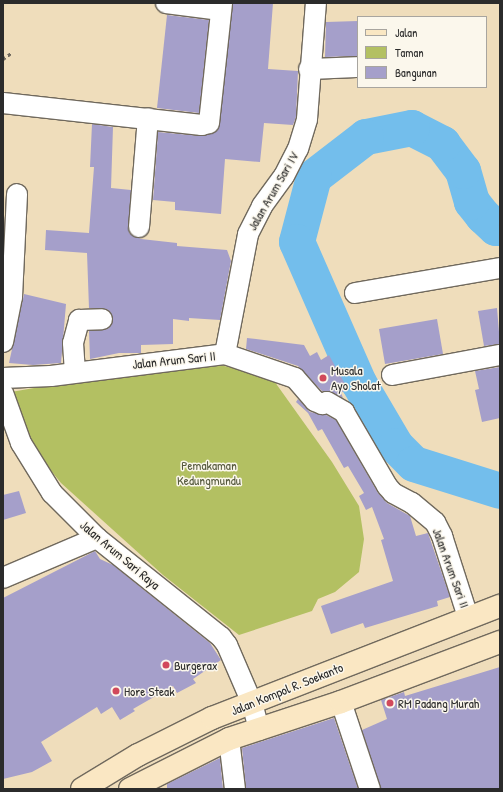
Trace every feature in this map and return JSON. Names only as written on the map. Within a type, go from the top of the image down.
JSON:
[{"type":"main road","name":"Jalan Kompol R. Soekanto","points":[[82,789],[138,755],[212,718],[468,617],[500,606]]},
{"type":"main road","name":"Jalan Kompol R. Soekanto","points":[[130,789],[229,739],[341,702],[500,642]]},
{"type":"street","points":[[3,103],[202,125],[211,121],[222,7],[166,3]]},
{"type":"street","name":"Jalan Arum Sari IV","points":[[225,354],[248,234],[262,206],[284,176],[298,149],[306,119],[309,68],[316,3]]},
{"type":"street","points":[[309,68],[357,67]]},
{"type":"street","points":[[139,227],[148,118]]},
{"type":"street","points":[[3,342],[12,297],[17,194]]},
{"type":"street","points":[[355,293],[500,268]]},
{"type":"street","points":[[75,372],[73,343],[79,320],[102,319]]},
{"type":"street","name":"Jalan Arum Sari II","points":[[3,378],[75,372],[225,354],[295,378],[315,401],[322,404],[328,402],[344,412],[387,486],[393,493],[412,503],[435,522],[442,536],[468,617]]},
{"type":"street","points":[[392,375],[500,355]]},
{"type":"street","name":"Jalan Arum Sari Raya","points":[[5,405],[21,443],[52,493],[97,538],[221,637],[236,659],[252,703],[259,730]]},
{"type":"street","points":[[3,578],[97,538]]},
{"type":"street","points":[[341,702],[370,789]]},
{"type":"street","points":[[229,739],[235,789]]},
{"type":"path","points":[[3,59],[11,53]]},
{"type":"green space","name":"Pemakaman Kedungmundu","points":[[224,366],[272,378],[332,462],[359,506],[364,539],[359,572],[335,592],[318,599],[312,611],[239,635],[163,575],[61,483],[24,437],[11,392],[155,367]]},
{"type":"building","points":[[233,3],[273,3],[268,69],[298,71],[296,117],[293,125],[264,123],[260,162],[225,159],[221,214],[175,210],[175,202],[153,200],[158,132],[201,136],[218,130]]},
{"type":"building","points":[[167,15],[209,20],[199,113],[157,108]]},
{"type":"building","points":[[357,21],[357,56],[325,57],[326,22]]},
{"type":"building","points":[[92,124],[113,127],[111,188],[131,190],[129,233],[141,239],[177,243],[177,246],[227,250],[231,261],[220,320],[189,318],[189,321],[173,319],[173,344],[141,345],[141,353],[119,353],[90,359],[89,331],[108,329],[113,319],[107,309],[89,308],[87,253],[45,250],[46,230],[89,233],[94,167],[90,167]]},
{"type":"building","points":[[24,294],[66,304],[61,363],[33,365],[9,363]]},
{"type":"building","points":[[497,308],[500,344],[484,346],[478,311]]},
{"type":"building","points":[[437,319],[443,354],[385,364],[379,329]]},
{"type":"building","name":"Musala Ayo Sholat","points":[[247,338],[304,345],[310,356],[317,352],[321,360],[329,355],[345,384],[343,386],[345,390],[341,393],[343,398],[328,391],[322,391],[298,366],[246,349]]},
{"type":"building","points":[[500,367],[500,418],[482,422],[475,390],[479,389],[475,371]]},
{"type":"building","points":[[298,399],[310,412],[326,415],[336,420],[378,493],[387,503],[410,516],[416,536],[428,533],[450,597],[437,601],[438,606],[365,628],[363,623],[331,634],[321,606],[393,581],[381,540],[384,539],[372,507],[366,510],[359,496],[364,493],[348,466],[344,468],[322,429],[318,431],[308,413],[296,402]]},
{"type":"building","points":[[19,491],[26,513],[3,520],[3,495]]},
{"type":"building","points":[[95,551],[100,559],[113,565],[210,643],[221,660],[193,679],[196,683],[177,693],[173,686],[133,709],[135,711],[120,720],[112,707],[101,714],[97,707],[41,742],[52,761],[32,772],[3,779],[3,598]]},
{"type":"building","points":[[500,667],[500,789],[381,789],[362,730],[387,719],[381,700],[404,692],[405,696]]},
{"type":"building","points":[[334,718],[358,789],[246,789],[242,748]]},
{"type":"building","points":[[220,758],[223,789],[167,789],[167,784]]},
{"type":"waterway","points":[[500,228],[496,228],[483,216],[472,202],[463,171],[443,144],[412,128],[366,137],[314,177],[297,242],[359,383],[396,446],[414,464],[500,491]]},
{"type":"place","name":"Musala Ayo Sholat","points":[[323,378]]},
{"type":"place","name":"Burgerax","points":[[166,665]]},
{"type":"place","name":"Hore Steak","points":[[116,691]]},
{"type":"place","name":"RM Padang Murah","points":[[390,703]]}]
